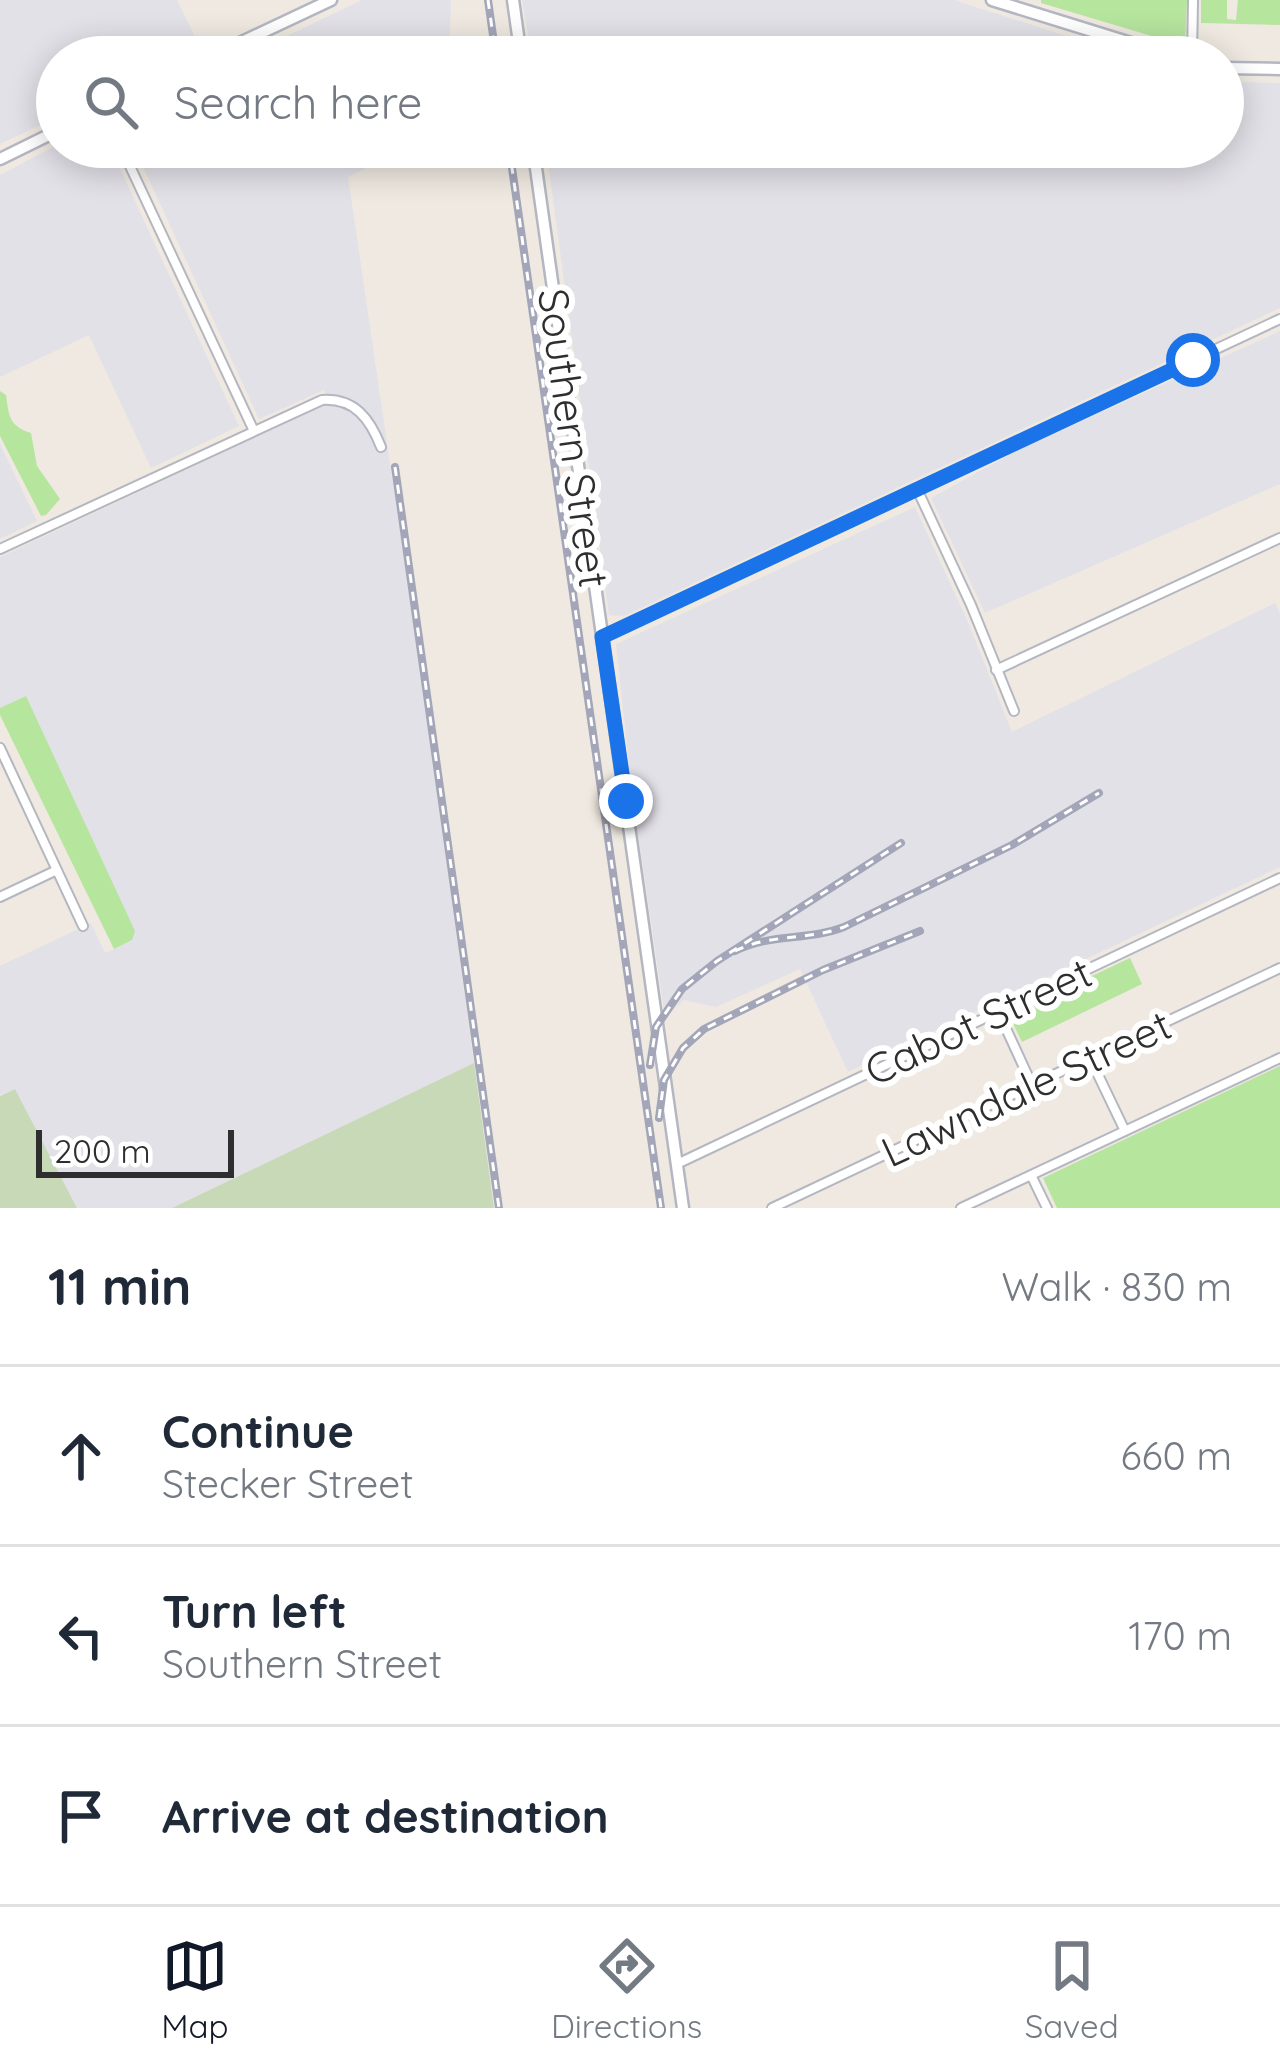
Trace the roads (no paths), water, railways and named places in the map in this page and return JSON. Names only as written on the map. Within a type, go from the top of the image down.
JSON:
[{"type":"street","points":[[255,36],[331,0]]},
{"type":"street","points":[[513,0],[518,36]]},
{"type":"street","points":[[992,0],[1108,36]]},
{"type":"street","points":[[1192,36],[1193,0]]},
{"type":"street","points":[[1244,68],[1280,69]]},
{"type":"street","points":[[0,159],[36,141]]},
{"type":"street","points":[[132,168],[253,429]]},
{"type":"street","name":"Southern Street","points":[[536,168],[683,1208]]},
{"type":"street","points":[[602,637],[1280,319]]},
{"type":"street","points":[[0,549],[314,402],[333,399],[364,415],[381,447]]},
{"type":"street","points":[[917,489],[1014,711]]},
{"type":"street","points":[[996,670],[1280,538]]},
{"type":"street","points":[[0,748],[83,926]]},
{"type":"street","points":[[0,897],[57,870]]},
{"type":"street","name":"Cabot Street","points":[[677,1164],[1280,878]]},
{"type":"street","name":"Lawndale Street","points":[[772,1208],[1280,968]]},
{"type":"street","points":[[998,1011],[1032,1085]]},
{"type":"street","points":[[1090,1058],[1125,1131]]},
{"type":"street","points":[[962,1208],[1280,1058]]},
{"type":"street","points":[[1031,1175],[1047,1208]]},
{"type":"railway","points":[[488,0],[493,36]]},
{"type":"railway","points":[[512,168],[661,1208]]},
{"type":"railway","points":[[395,467],[499,1208]]},
{"type":"railway","points":[[735,951],[844,927],[1012,845],[1099,793]]},
{"type":"railway","points":[[650,1065],[656,1027],[682,989],[717,961],[901,843]]},
{"type":"railway","points":[[659,1118],[664,1080],[683,1048],[704,1029],[823,970],[920,931]]}]
